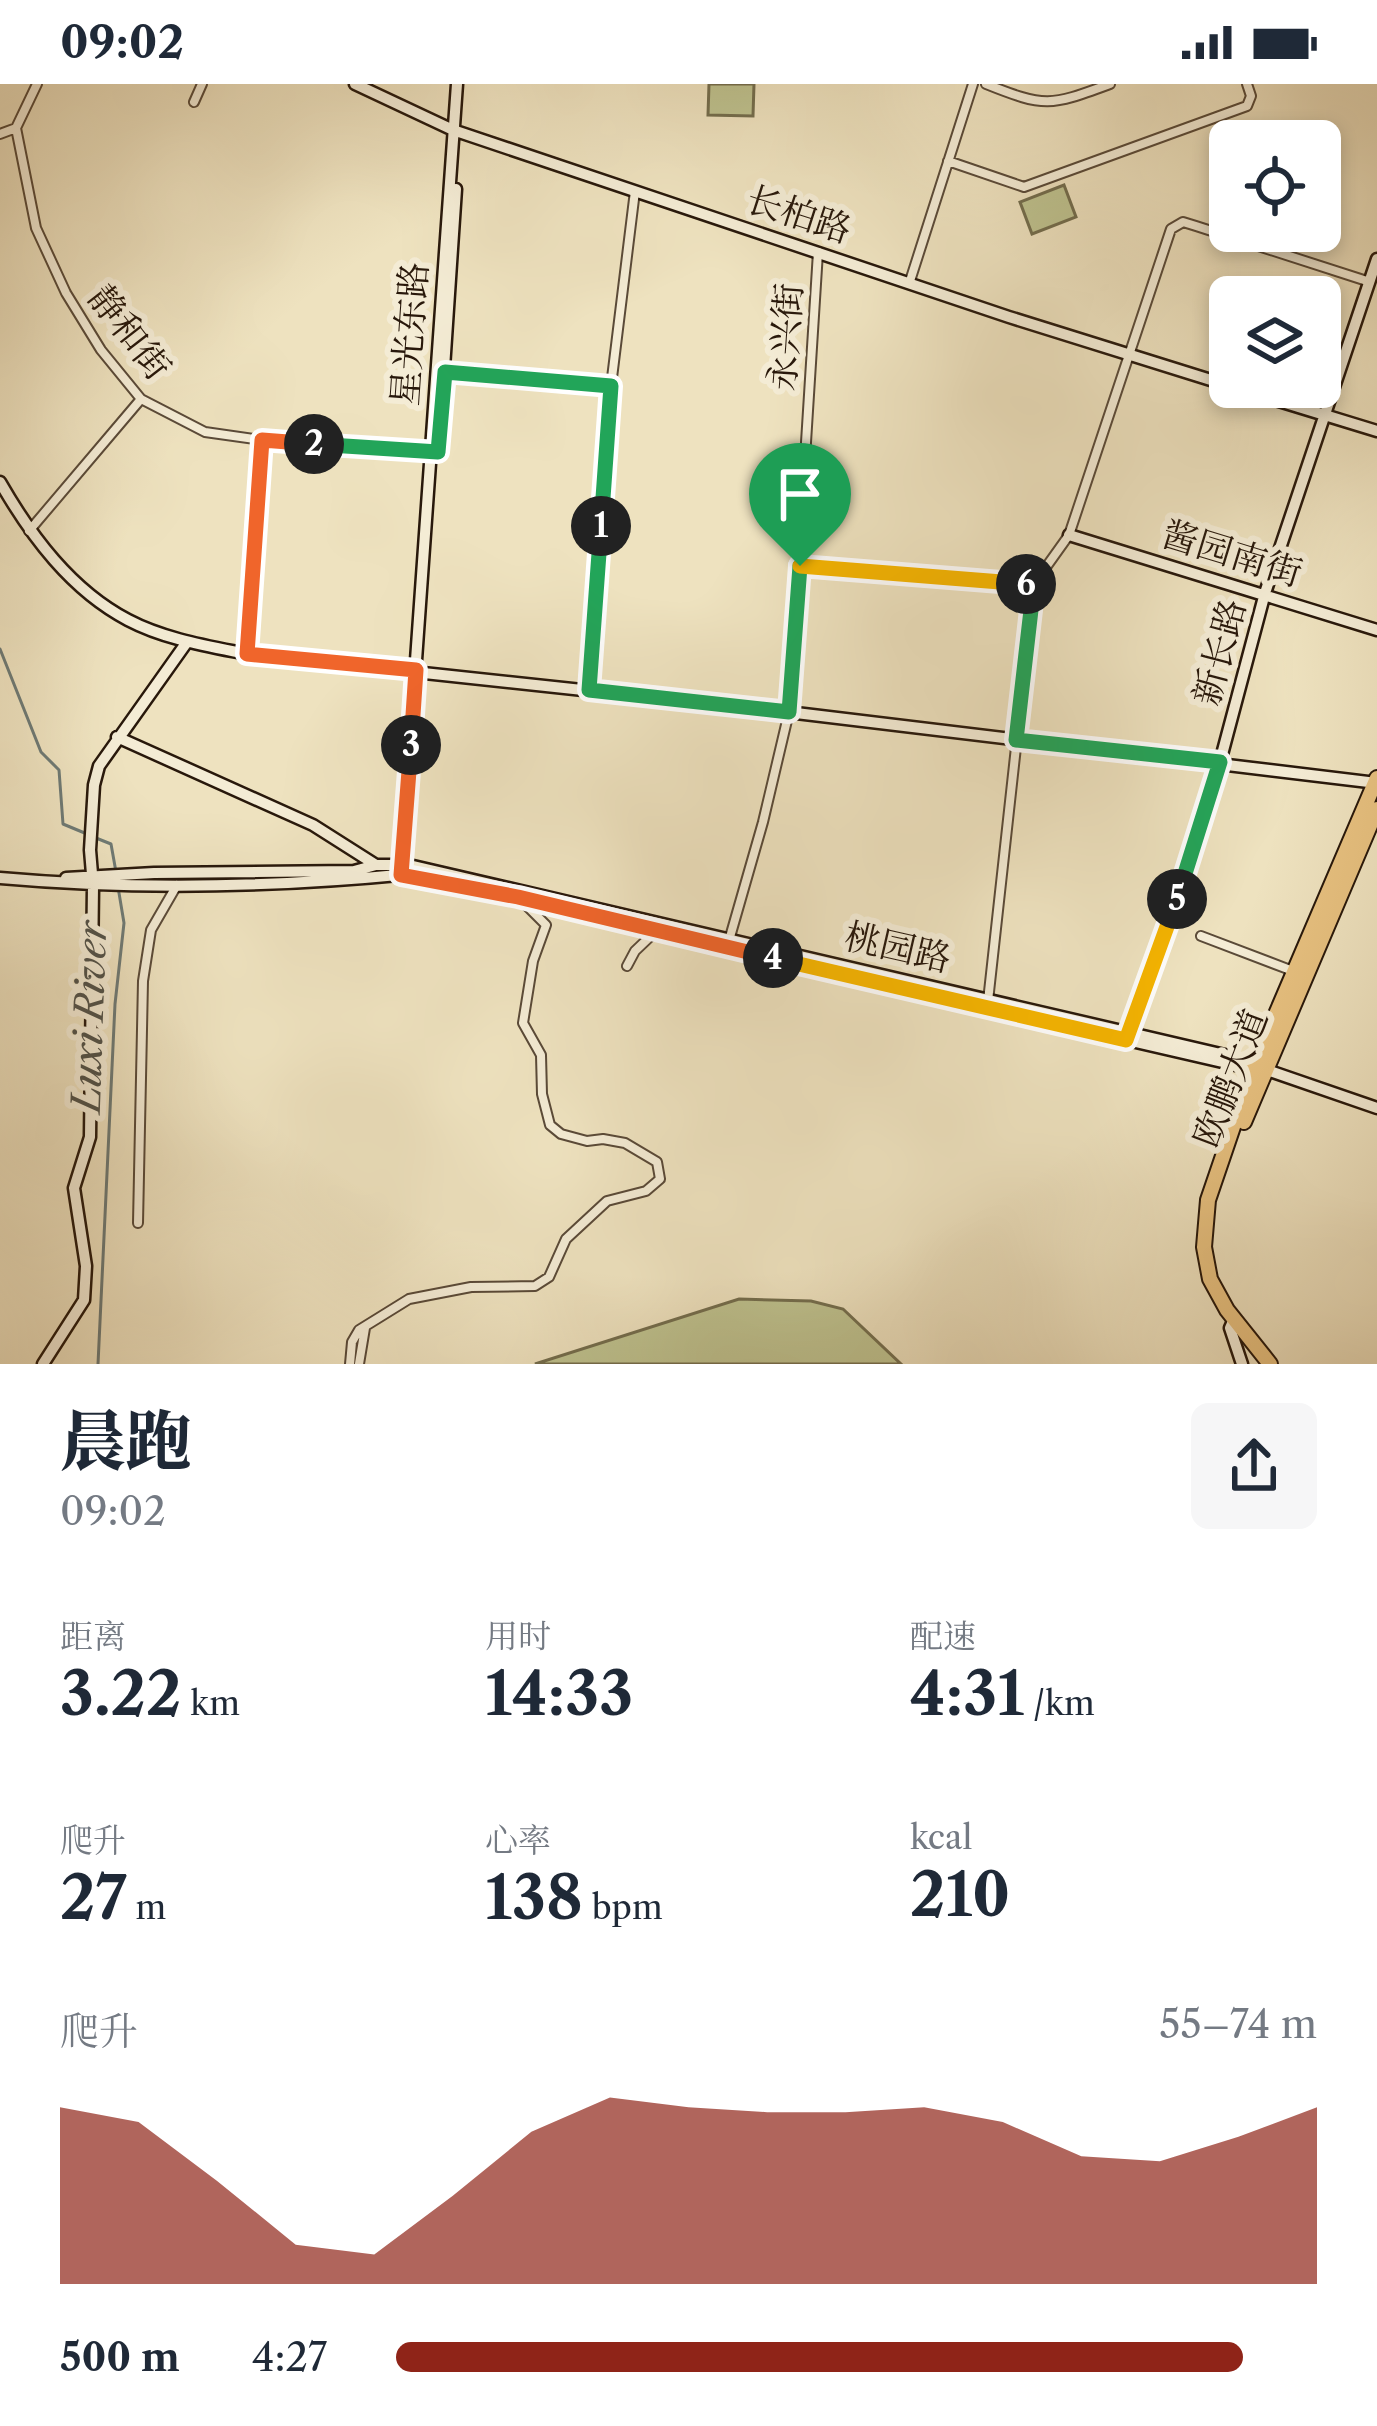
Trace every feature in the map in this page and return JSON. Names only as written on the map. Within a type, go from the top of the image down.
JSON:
[{"type":"highway","name":"欧鹏大道","points":[[1260,1067],[1374,806],[1376,781]]},
{"type":"highway","name":"欧鹏大道","points":[[1282,1364],[1230,1298],[1215,1265],[1213,1209],[1294,971],[1374,806]]},
{"type":"highway","points":[[1260,1067],[1205,1214],[1204,1247],[1210,1280],[1270,1364]]},
{"type":"street","points":[[0,134],[16,128],[37,84]]},
{"type":"street","points":[[194,102],[202,84]]},
{"type":"street","name":"长柏路","points":[[355,84],[456,131],[1209,380]]},
{"type":"street","name":"星光东路","points":[[405,870],[460,84]]},
{"type":"street","points":[[910,281],[973,84]]},
{"type":"street","points":[[986,84],[1034,103],[1058,104],[1110,84]]},
{"type":"street","points":[[948,161],[1024,187],[1246,106],[1251,96],[1247,84]]},
{"type":"street","name":"静和街","points":[[16,128],[37,228],[66,293],[101,350],[141,399],[205,432],[435,452]]},
{"type":"street","name":"星光东路","points":[[435,452],[445,372],[456,131]]},
{"type":"street","points":[[589,690],[611,386],[635,190]]},
{"type":"street","points":[[988,1003],[1034,584],[1069,535],[1171,229],[1177,224],[1196,226],[1370,282]]},
{"type":"street","name":"永兴街","points":[[728,943],[764,822],[789,712],[818,252]]},
{"type":"street","name":"新长路","points":[[1128,1036],[1197,844],[1265,592],[1377,259]]},
{"type":"street","points":[[445,372],[611,386]]},
{"type":"street","points":[[28,532],[141,399]]},
{"type":"street","name":"长柏路","points":[[1302,408],[1377,431]]},
{"type":"street","points":[[247,654],[262,440]]},
{"type":"street","points":[[0,482],[28,532],[69,575],[128,620],[187,642],[247,654],[1376,781]]},
{"type":"street","name":"酱园南街","points":[[1069,535],[1377,630]]},
{"type":"street","points":[[800,566],[1034,584]]},
{"type":"street","points":[[43,1364],[84,1300],[86,1266],[74,1188],[90,1137],[94,785],[99,766],[187,642]]},
{"type":"street","points":[[118,737],[314,824],[376,866]]},
{"type":"street","name":"桃园路","points":[[155,878],[354,871],[376,866],[405,870],[1260,1067],[1377,1108]]},
{"type":"street","points":[[0,878],[320,884],[405,870],[728,943]]},
{"type":"street","points":[[139,1223],[142,981],[151,930],[178,883]]},
{"type":"street","points":[[354,1364],[365,1328],[381,1313],[409,1299],[471,1287],[535,1286],[549,1277],[566,1239],[607,1201],[646,1191],[660,1179],[657,1162],[639,1149],[603,1139],[586,1142],[550,1125],[542,1094],[541,1055],[524,1023],[533,961],[546,926],[518,897]]},
{"type":"street","points":[[627,966],[635,951],[658,930]]},
{"type":"street","points":[[1202,936],[1294,971]]},
{"type":"street","points":[[1234,1319],[1230,1328],[1242,1364]]},
{"type":"green space","points":[[709,84],[754,84],[753,116],[708,115]]},
{"type":"green space","points":[[1064,185],[1076,217],[1032,234],[1020,202]]},
{"type":"green space","points":[[739,1299],[811,1301],[843,1309],[901,1364],[535,1364]]},
{"type":"waterway","name":"Luxi River","points":[[0,649],[41,752],[59,770],[63,824],[87,834]]},
{"type":"waterway","name":"Luxi River","points":[[96,838],[111,844],[116,872]]},
{"type":"waterway","name":"Luxi River","points":[[98,1364],[115,1004],[124,923],[118,887]]},
{"type":"route","points":[[445,372],[611,386],[589,690],[789,712],[800,566],[1034,584],[1016,740],[1220,762],[1197,844],[1126,1040],[518,897],[401,875],[416,670],[247,654],[262,440],[438,452],[445,372]]}]
